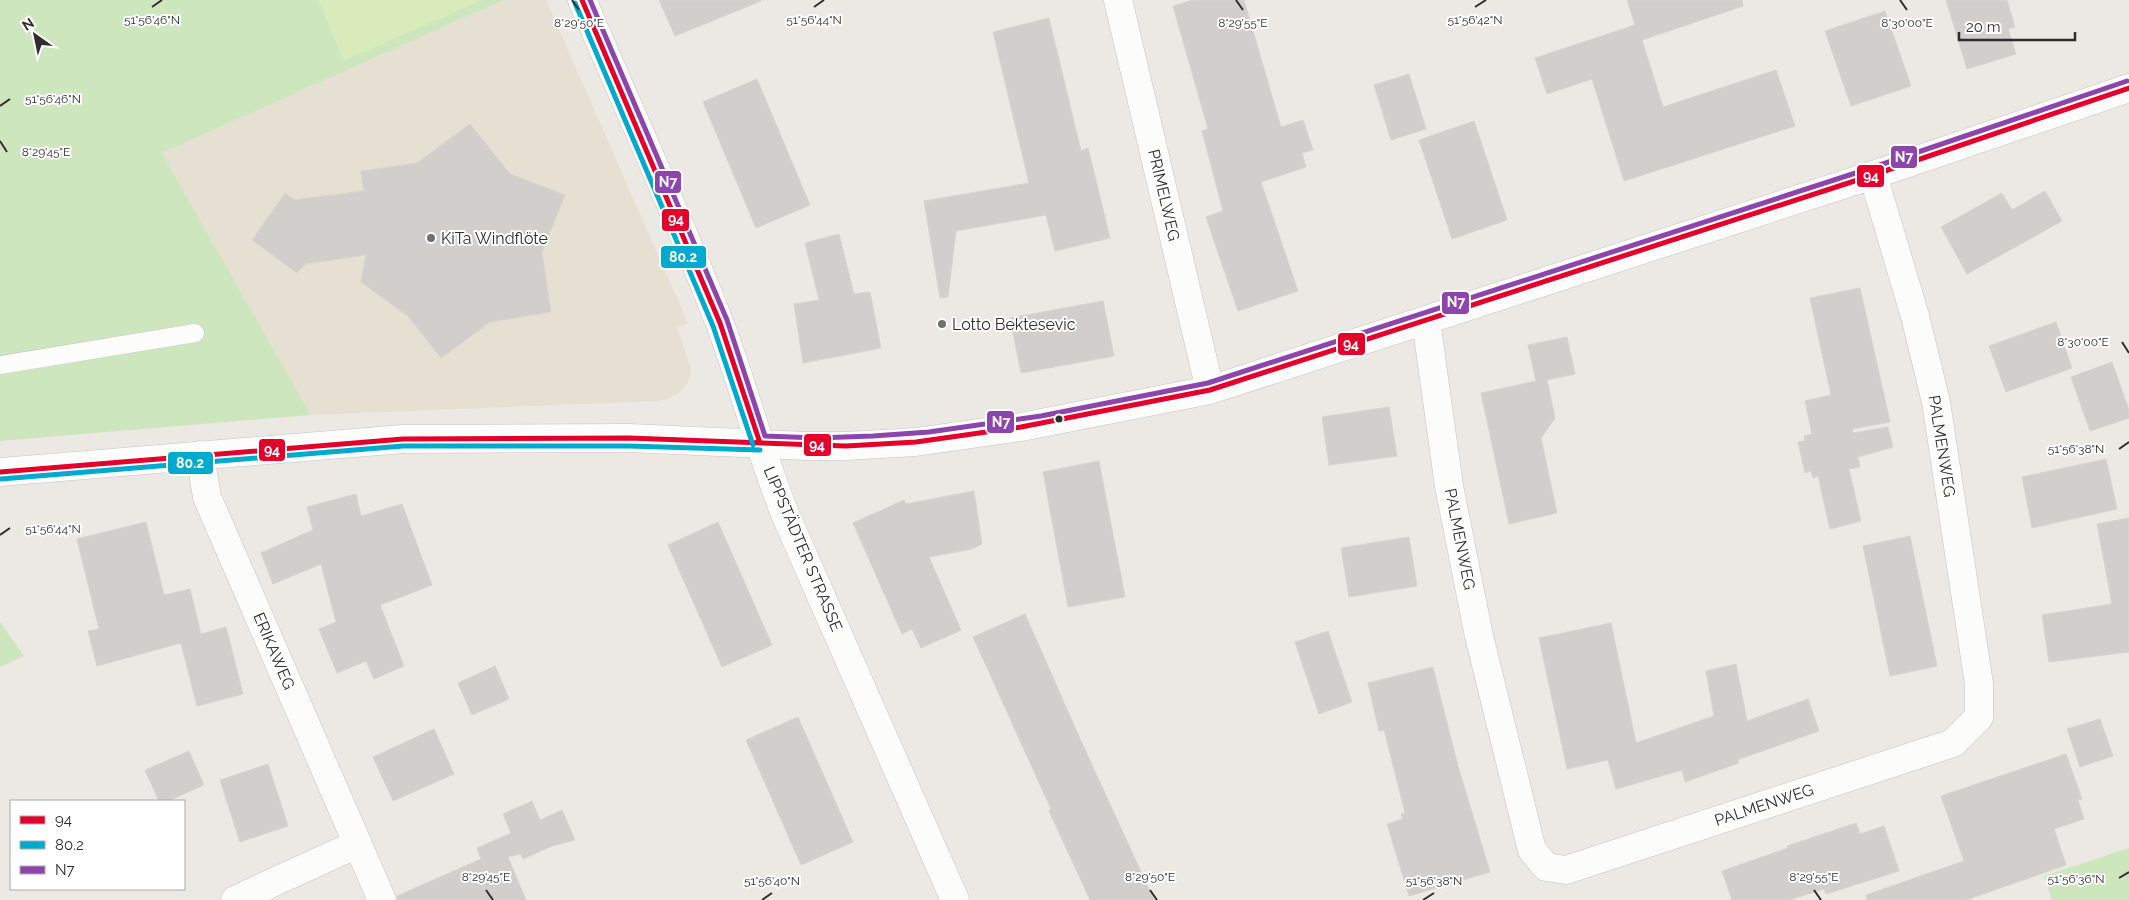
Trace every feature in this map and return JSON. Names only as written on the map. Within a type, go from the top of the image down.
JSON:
[{"type":"street","name":"LIPPSTÄDTER STRASSE","points":[[582,0],[713,307],[735,364],[772,483],[955,900]]},
{"type":"street","name":"PRIMELWEG","points":[[1118,0],[1210,390]]},
{"type":"street","points":[[0,472],[403,438],[629,438],[846,446],[950,438],[1094,414],[1210,390],[1873,175],[2129,88]]},
{"type":"street","name":"PALMENWEG","points":[[1426,321],[1449,486],[1458,533],[1479,636],[1532,850],[1546,867],[1566,870],[1953,743],[1979,717],[1979,684],[1936,402],[1915,316],[1873,175]]},
{"type":"street","name":"ERIKAWEG","points":[[200,455],[207,497],[382,900]]},
{"type":"street","points":[[235,900],[357,844]]},
{"type":"lane","points":[[0,365],[194,333]]},
{"type":"shaded area","name":"KiTa Windflöte","points":[[504,0],[546,0],[688,323],[677,328],[691,372],[688,383],[680,392],[668,399],[658,401],[311,415],[162,153]]},
{"type":"green space","points":[[0,0],[504,0],[162,153],[311,415],[0,441]]},
{"type":"green space","points":[[318,0],[482,0],[344,61]]},
{"type":"green space","points":[[0,622],[24,656],[0,667]]},
{"type":"green space","points":[[2129,848],[2129,900],[2052,900],[2044,876]]},
{"type":"building","points":[[659,0],[761,0],[761,1],[675,36]]},
{"type":"building","points":[[1193,0],[1244,0],[1281,127],[1303,120],[1313,150],[1302,153],[1306,167],[1261,182],[1298,291],[1238,311],[1206,217],[1223,211],[1202,131],[1208,129],[1173,6]]},
{"type":"building","points":[[1627,0],[1742,0],[1743,6],[1642,40],[1663,107],[1776,70],[1795,126],[1624,181],[1592,79],[1547,94],[1535,58],[1635,25]]},
{"type":"building","points":[[1946,0],[2007,0],[2015,27],[2008,29],[2016,54],[1967,69]]},
{"type":"building","points":[[1885,11],[1911,86],[1851,106],[1825,31]]},
{"type":"building","points":[[1049,18],[1081,151],[1088,148],[1110,238],[1055,251],[1046,215],[956,231],[948,297],[940,298],[924,201],[1029,183],[993,32]]},
{"type":"building","points":[[1409,74],[1426,129],[1391,140],[1374,85]]},
{"type":"building","points":[[757,79],[810,205],[756,228],[703,102]]},
{"type":"building","points":[[1474,121],[1507,220],[1452,239],[1419,140]]},
{"type":"building","points":[[470,124],[510,174],[565,195],[542,252],[551,312],[490,322],[441,358],[408,316],[361,282],[366,255],[305,264],[297,273],[252,240],[285,193],[294,200],[364,191],[361,171],[417,163]]},
{"type":"building","points":[[2045,191],[2062,221],[1967,274],[1941,227],[2002,193],[2012,210]]},
{"type":"building","points":[[839,234],[854,294],[870,292],[881,348],[803,363],[794,304],[819,300],[805,243]]},
{"type":"building","points":[[1860,288],[1890,422],[1852,429],[1853,433],[1888,427],[1893,447],[1858,457],[1860,467],[1849,469],[1861,521],[1830,529],[1818,476],[1813,478],[1811,471],[1805,473],[1798,442],[1805,441],[1804,436],[1812,434],[1805,401],[1831,395],[1810,298]]},
{"type":"building","points":[[1103,301],[1114,356],[1021,373],[1010,318]]},
{"type":"building","points":[[2056,322],[2072,368],[2006,392],[1989,346]]},
{"type":"building","points":[[1567,337],[1575,374],[1547,380],[1555,418],[1541,438],[1557,513],[1509,524],[1481,393],[1536,381],[1528,345]]},
{"type":"building","points":[[2112,362],[2129,410],[2129,418],[2090,431],[2071,377]]},
{"type":"building","points":[[1389,407],[1397,456],[1329,465],[1322,417]]},
{"type":"building","points":[[2106,459],[2117,509],[2032,528],[2022,477]]},
{"type":"building","points":[[1099,461],[1125,597],[1068,607],[1043,472]]},
{"type":"building","points":[[974,491],[982,544],[972,549],[929,557],[961,630],[921,648],[912,629],[902,634],[853,523],[904,500],[906,504]]},
{"type":"building","points":[[356,494],[361,516],[402,504],[432,585],[380,605],[404,666],[374,679],[366,661],[337,673],[319,629],[336,622],[321,564],[273,584],[261,553],[313,530],[307,507]]},
{"type":"building","points":[[2129,518],[2129,652],[2049,662],[2042,615],[2112,604],[2097,524]]},
{"type":"building","points":[[146,522],[164,595],[190,589],[201,634],[226,627],[243,694],[197,706],[181,643],[97,666],[88,631],[99,629],[77,539]]},
{"type":"building","points":[[718,522],[772,645],[722,667],[668,545]]},
{"type":"building","points":[[1910,536],[1937,666],[1890,676],[1863,546]]},
{"type":"building","points":[[1409,537],[1417,586],[1349,597],[1341,548]]},
{"type":"building","points":[[1025,614],[1154,900],[1090,900],[1049,811],[1051,809],[973,637]]},
{"type":"building","points":[[1611,623],[1636,743],[1714,716],[1706,671],[1736,664],[1747,721],[1808,699],[1819,731],[1737,760],[1739,763],[1685,782],[1682,770],[1616,789],[1608,760],[1567,769],[1539,638]]},
{"type":"building","points":[[1328,631],[1352,702],[1319,714],[1295,642]]},
{"type":"building","points":[[495,666],[509,699],[472,715],[458,683]]},
{"type":"building","points":[[1433,667],[1458,766],[1490,872],[1409,896],[1387,824],[1403,819],[1401,814],[1405,813],[1384,730],[1379,731],[1368,683]]},
{"type":"building","points":[[798,717],[853,842],[801,865],[746,740]]},
{"type":"building","points":[[2100,719],[2113,756],[2080,767],[2067,729]]},
{"type":"building","points":[[434,729],[454,774],[393,801],[373,757]]},
{"type":"building","points":[[189,751],[204,785],[170,800],[159,800],[145,770]]},
{"type":"building","points":[[2066,754],[2082,799],[2078,800],[2084,819],[2054,829],[2066,865],[1966,900],[1867,900],[1866,895],[1964,861],[1941,796]]},
{"type":"building","points":[[268,764],[288,826],[240,842],[220,780]]},
{"type":"building","points":[[532,801],[540,820],[562,810],[575,840],[552,846],[523,859],[521,854],[508,857],[526,900],[397,900],[397,896],[481,859],[477,848],[511,833],[503,814]]},
{"type":"building","points":[[1856,823],[1860,834],[1884,826],[1899,871],[1826,894],[1824,889],[1789,900],[1732,900],[1722,871],[1788,848],[1787,846]]},
{"type":"transit line","name":"94","points":[[582,0],[720,323],[760,443]]},
{"type":"transit line","name":"N7","points":[[590,0],[727,320],[765,436],[817,438],[929,432],[1041,416],[1208,383],[1871,168],[2127,81]]},
{"type":"transit line","name":"80.2","points":[[575,3],[713,326],[753,445]]},
{"type":"transit line","name":"94","points":[[0,472],[403,439],[629,438],[846,446],[916,442],[1021,427],[1210,390],[1873,175],[2129,88]]},
{"type":"transit line","name":"80.2","points":[[1,479],[403,446],[629,446],[760,450]]},
{"type":"place","name":"KiTa Windflöte","points":[[431,238]]},
{"type":"place","name":"Lotto Bektesevic","points":[[942,324]]}]
